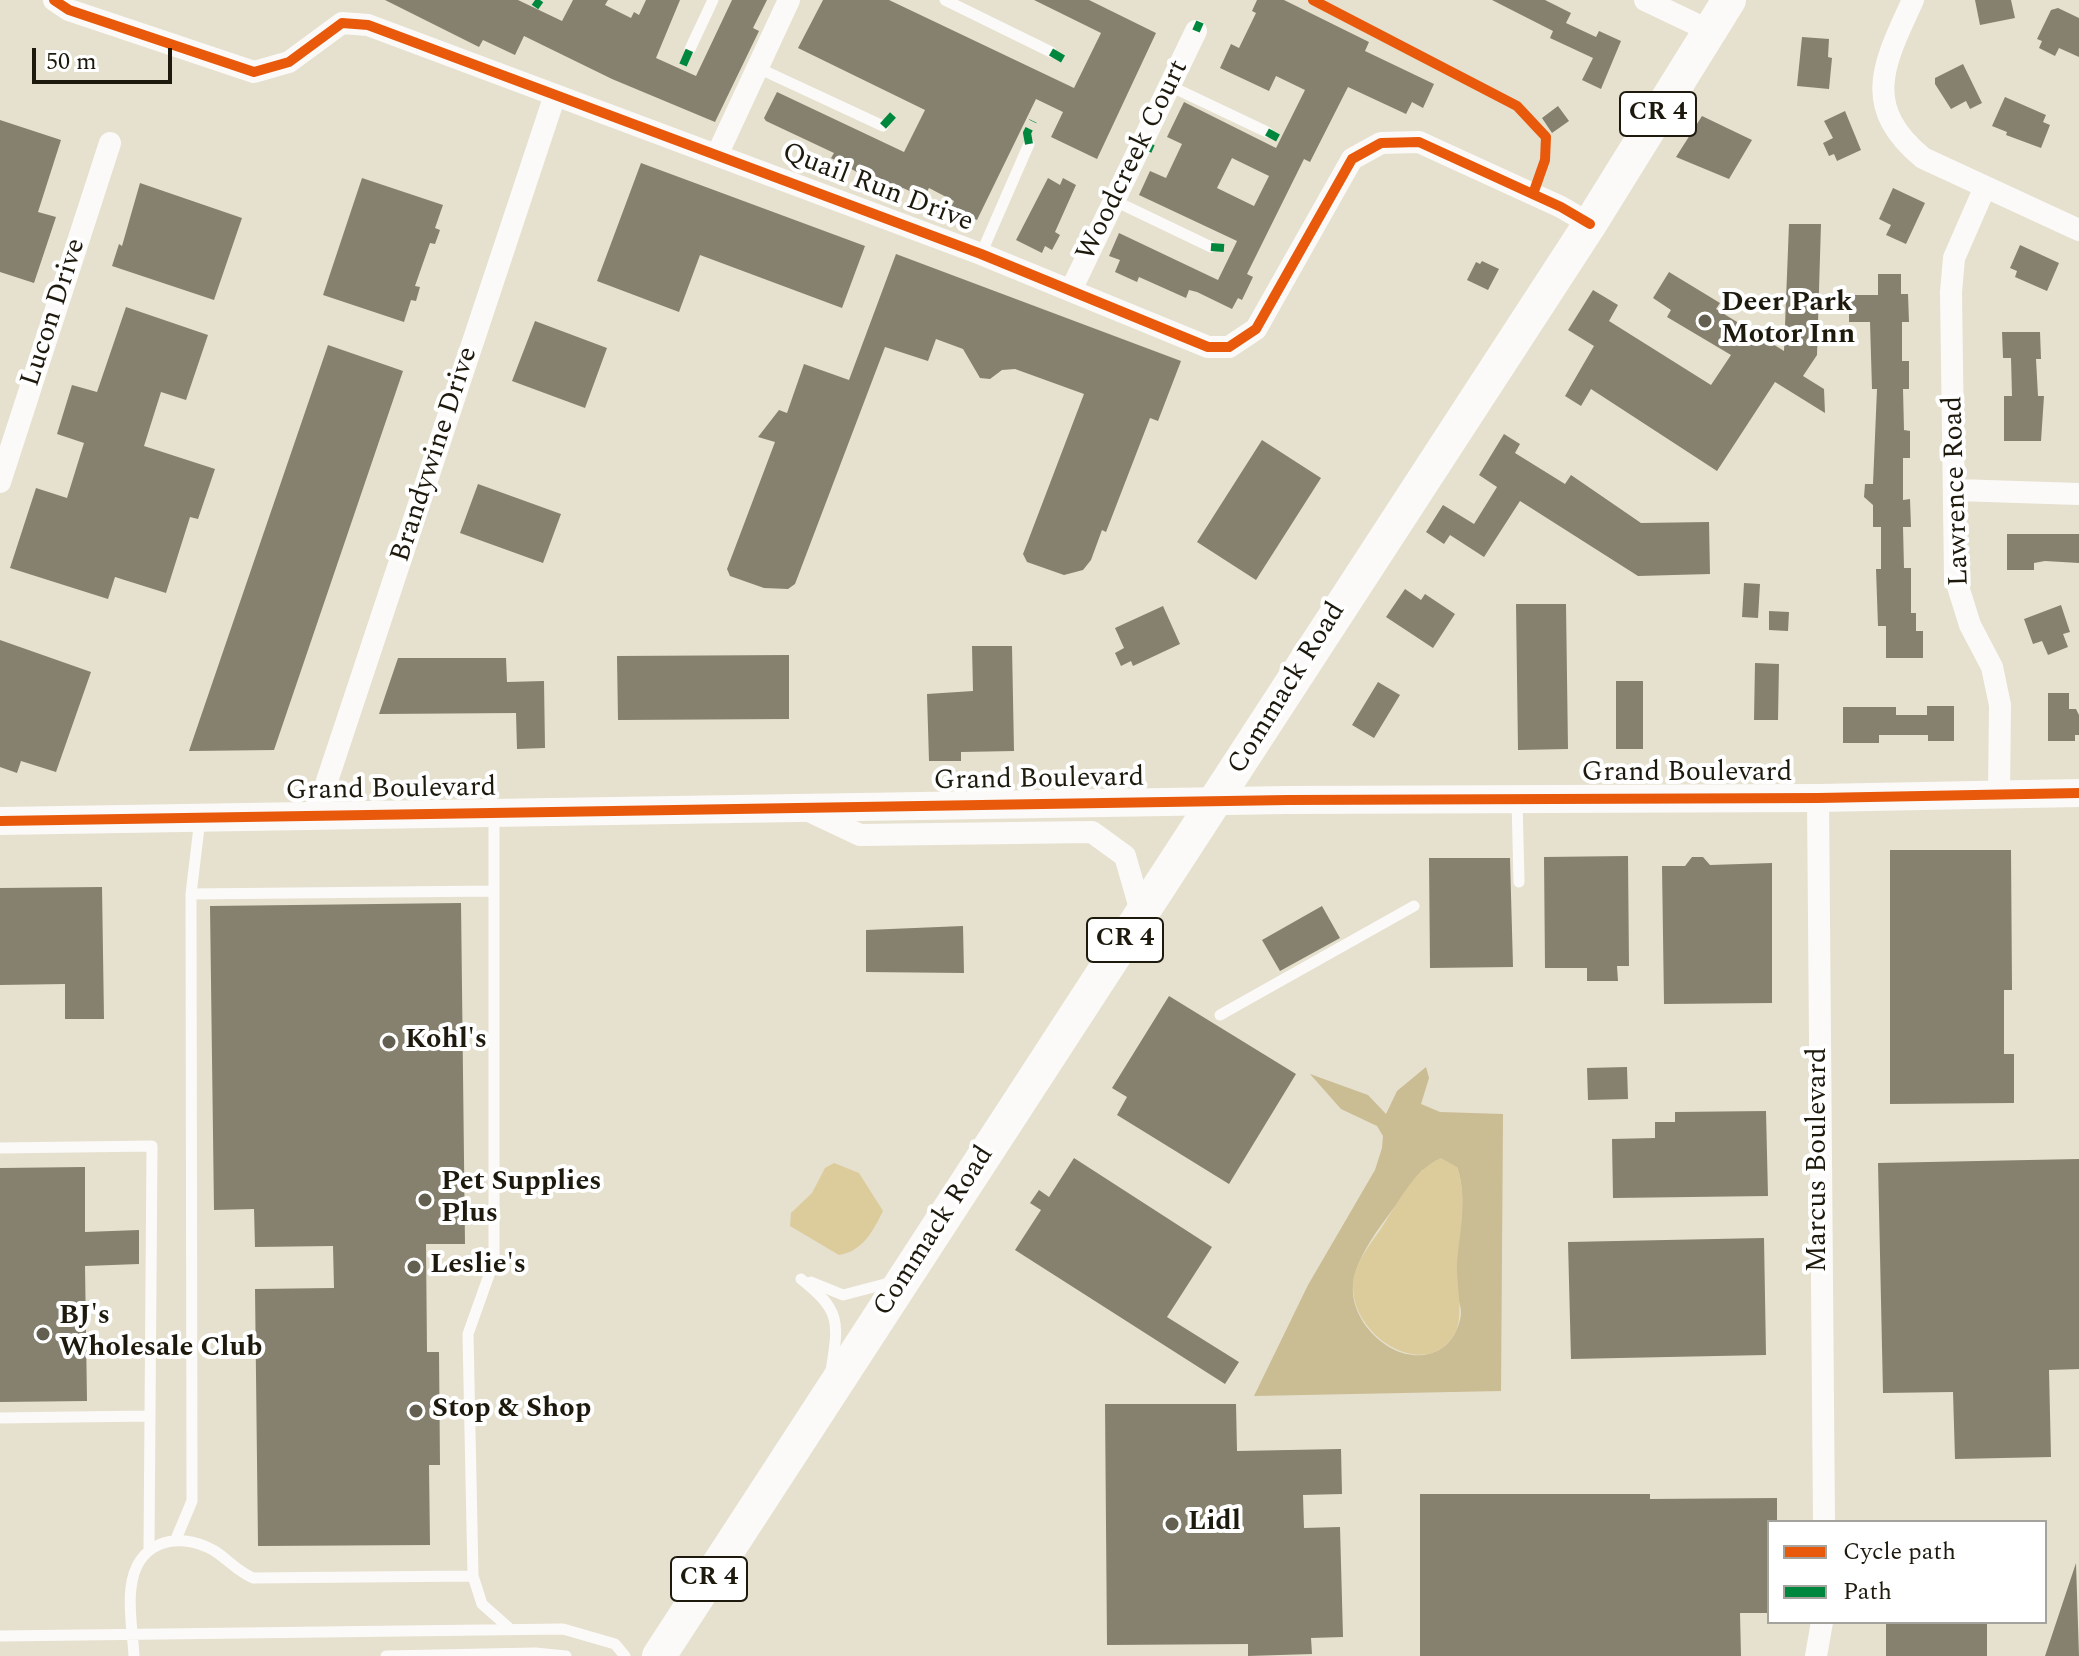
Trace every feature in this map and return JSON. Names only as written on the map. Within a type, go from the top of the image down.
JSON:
[{"type":"main road","name":"Commack Road","points":[[659,1656],[1216,801],[1429,466],[1590,224],[1729,0]]},
{"type":"street","name":"Quail Run Drive","points":[[54,0],[69,10],[254,72],[289,62],[324,33],[342,23],[356,22],[981,254],[1208,347],[1229,347],[1256,329],[1352,159],[1381,143],[1419,142],[1590,224]]},
{"type":"street","points":[[717,155],[789,0]]},
{"type":"street","points":[[1645,0],[1710,31]]},
{"type":"street","points":[[1913,0],[1887,58],[1882,85],[1887,115],[1901,140],[1923,158],[2079,230]]},
{"type":"street","name":"Woodcreek Court","points":[[1071,290],[1196,31]]},
{"type":"street","name":"Brandywine Drive","points":[[316,814],[555,95]]},
{"type":"street","name":"Lucon Drive","points":[[0,482],[110,143]]},
{"type":"street","name":"Lawrence Road","points":[[1985,187],[1954,258],[1951,292],[1955,577],[1970,625],[1992,667],[2000,705],[1999,794]]},
{"type":"street","points":[[1956,490],[2079,494]]},
{"type":"street","name":"Grand Boulevard","points":[[0,821],[1216,801],[1818,798],[2079,793]]},
{"type":"street","name":"Marcus Boulevard","points":[[1818,798],[1824,1520]]},
{"type":"street","points":[[807,810],[860,835],[1092,832],[1125,856],[1142,915]]},
{"type":"street","points":[[1816,1656],[1822,1624]]},
{"type":"lane","points":[[690,49],[713,0]]},
{"type":"lane","points":[[945,0],[1051,52]]},
{"type":"lane","points":[[756,67],[883,126]]},
{"type":"lane","points":[[1170,86],[1267,132]]},
{"type":"lane","points":[[981,254],[1029,144]]},
{"type":"lane","points":[[1115,201],[1211,247]]},
{"type":"lane","points":[[1517,799],[1519,882]]},
{"type":"lane","points":[[494,813],[494,1261],[468,1334],[473,1576],[482,1604],[509,1628]]},
{"type":"lane","points":[[176,1539],[192,1501],[191,894],[200,818]]},
{"type":"lane","points":[[191,894],[494,891]]},
{"type":"lane","points":[[1220,1015],[1414,906]]},
{"type":"lane","points":[[0,1148],[152,1146],[149,1548]]},
{"type":"lane","points":[[827,1396],[838,1321],[828,1301],[801,1279],[843,1295],[859,1294],[905,1277]]},
{"type":"lane","points":[[0,1418],[148,1416]]},
{"type":"lane","points":[[134,1656],[131,1587],[140,1560],[149,1548],[176,1539],[215,1551],[233,1569],[253,1578],[473,1576]]},
{"type":"lane","points":[[0,1636],[563,1629],[615,1644],[625,1656]]},
{"type":"lane","points":[[386,1656],[566,1656]]},
{"type":"shaded area","points":[[1426,1067],[1429,1078],[1421,1104],[1440,1112],[1503,1114],[1501,1391],[1254,1396],[1308,1285],[1375,1170],[1382,1148],[1383,1136],[1377,1126],[1341,1109],[1310,1074],[1368,1095],[1386,1114],[1397,1091]],"holes":[[[1457,1167],[1462,1212],[1455,1272],[1461,1312],[1458,1325],[1446,1345],[1431,1353],[1414,1355],[1398,1351],[1383,1343],[1360,1317],[1354,1301],[1356,1271],[1381,1225],[1422,1170]]]},
{"type":"shaded area","points":[[1441,1158],[1457,1167],[1462,1191],[1457,1263],[1459,1319],[1454,1335],[1441,1348],[1426,1354],[1409,1354],[1392,1347],[1364,1322],[1356,1305],[1354,1278],[1363,1255],[1407,1188],[1423,1170]]},
{"type":"shaded area","points":[[834,1163],[859,1173],[883,1211],[861,1245],[839,1255],[790,1226],[791,1213],[812,1193],[825,1168]]},
{"type":"building","points":[[385,0],[518,0],[562,21],[573,0],[608,0],[605,5],[631,18],[634,12],[639,15],[646,0],[680,0],[656,58],[696,76],[732,0],[767,0],[753,28],[759,31],[715,122],[612,79],[524,36],[515,55],[483,40],[479,47]]},
{"type":"building","points":[[823,0],[889,0],[1074,88],[1101,33],[1034,0],[1089,0],[1156,33],[1097,159],[1051,137],[1063,112],[1036,99],[977,220],[951,207],[954,201],[929,188],[925,195],[913,189],[912,192],[903,188],[901,192],[831,158],[834,153],[766,121],[764,118],[777,92],[904,152],[925,110],[798,48]]},
{"type":"building","points":[[1257,0],[1284,0],[1369,42],[1365,51],[1434,84],[1423,108],[1412,102],[1406,114],[1348,87],[1310,162],[1304,159],[1247,274],[1253,277],[1242,300],[1238,298],[1232,309],[1197,292],[1189,290],[1186,298],[1139,277],[1137,282],[1115,272],[1120,260],[1109,256],[1119,233],[1218,280],[1237,241],[1139,195],[1150,171],[1166,178],[1182,144],[1167,137],[1184,102],[1276,148],[1305,90],[1276,76],[1269,91],[1220,68],[1231,44],[1239,48],[1256,13],[1252,11]],"holes":[[[1232,158],[1269,176],[1254,206],[1217,188]]]},
{"type":"building","points":[[1492,0],[1545,0],[1571,13],[1566,23],[1596,37],[1599,31],[1621,41],[1601,89],[1582,80],[1593,58],[1550,38],[1553,31]]},
{"type":"building","points":[[1975,0],[2011,0],[2015,18],[1980,25]]},
{"type":"building","points":[[2058,8],[2079,18],[2079,57],[2059,48],[2055,56],[2039,48],[2042,41],[2037,39],[2051,10]]},
{"type":"building","points":[[1802,37],[1829,39],[1828,57],[1832,58],[1829,89],[1797,86]]},
{"type":"building","points":[[1963,64],[1982,103],[1970,109],[1966,101],[1951,109],[1935,84],[1935,78]]},
{"type":"building","points":[[2005,97],[2046,115],[2043,122],[2050,125],[2041,148],[2006,135],[2007,132],[1992,126]]},
{"type":"building","points":[[1558,106],[1569,121],[1552,133],[1542,118]]},
{"type":"building","points":[[1845,111],[1861,150],[1837,161],[1834,154],[1829,156],[1823,143],[1833,138],[1824,121]]},
{"type":"building","points":[[1702,116],[1752,140],[1729,179],[1676,157]]},
{"type":"building","points":[[0,120],[61,140],[38,212],[56,217],[34,283],[0,272]]},
{"type":"building","points":[[641,163],[865,246],[842,308],[700,255],[679,312],[597,281]]},
{"type":"building","points":[[362,178],[443,205],[435,228],[440,230],[435,244],[430,243],[415,286],[420,287],[416,301],[411,300],[404,322],[323,295]]},
{"type":"building","points":[[1048,178],[1060,185],[1063,178],[1076,185],[1055,232],[1060,235],[1052,250],[1045,246],[1042,253],[1016,240]]},
{"type":"building","points":[[140,183],[242,218],[214,300],[112,266],[119,244],[122,246]]},
{"type":"building","points":[[1893,188],[1925,203],[1906,244],[1886,235],[1891,225],[1879,219]]},
{"type":"building","points":[[1789,224],[1821,224],[1817,355],[1803,376],[1824,389],[1825,413],[1775,382],[1717,471],[1591,389],[1581,406],[1565,396],[1594,346],[1568,330],[1593,290],[1618,305],[1609,321],[1711,385],[1731,355],[1667,317],[1671,310],[1653,298],[1669,272],[1720,303],[1716,309],[1784,351]]},
{"type":"building","points":[[2020,245],[2059,263],[2047,291],[2015,277],[2017,271],[2010,268]]},
{"type":"building","points":[[896,254],[1181,361],[1158,421],[1150,418],[1106,532],[1102,530],[1091,560],[1083,570],[1064,575],[1027,562],[1023,554],[1084,394],[1015,369],[1002,370],[990,379],[980,378],[963,349],[936,339],[928,361],[885,347],[795,584],[788,589],[764,588],[730,576],[727,569],[775,442],[758,437],[779,410],[787,413],[804,364],[849,380]]},
{"type":"building","points":[[1482,261],[1499,269],[1488,290],[1467,280],[1476,262],[1480,264]]},
{"type":"building","points":[[1878,274],[1901,274],[1901,294],[1908,294],[1909,322],[1902,322],[1902,361],[1909,361],[1909,389],[1903,389],[1904,430],[1910,431],[1910,458],[1903,458],[1903,500],[1910,499],[1911,527],[1903,527],[1904,568],[1911,568],[1911,613],[1916,613],[1916,631],[1923,631],[1923,658],[1886,658],[1886,626],[1878,626],[1876,569],[1881,569],[1881,527],[1873,527],[1873,505],[1864,497],[1865,484],[1873,484],[1877,389],[1872,389],[1870,322],[1849,322],[1849,295],[1878,295]]},
{"type":"building","points":[[126,307],[208,335],[186,400],[161,392],[144,446],[215,469],[198,519],[190,517],[166,593],[115,577],[108,599],[10,568],[36,488],[67,498],[84,443],[57,434],[72,385],[97,392]]},
{"type":"building","points":[[535,321],[607,348],[585,408],[512,381]]},
{"type":"building","points":[[2002,332],[2040,332],[2041,359],[2036,359],[2038,396],[2044,396],[2041,441],[2004,441],[2004,396],[2012,396],[2011,358],[2003,358]]},
{"type":"building","points":[[328,345],[403,371],[274,750],[189,751]]},
{"type":"building","points":[[1504,434],[1520,444],[1515,453],[1565,484],[1571,475],[1641,523],[1709,522],[1710,574],[1638,576],[1520,501],[1484,557],[1450,535],[1444,544],[1426,532],[1443,505],[1474,524],[1497,487],[1479,475]]},
{"type":"building","points":[[1262,440],[1321,478],[1256,580],[1197,542]]},
{"type":"building","points":[[478,484],[561,514],[543,563],[460,533]]},
{"type":"building","points":[[2007,534],[2079,534],[2079,563],[2045,561],[2034,563],[2034,570],[2007,570]]},
{"type":"building","points":[[1744,583],[1760,584],[1758,618],[1742,617]]},
{"type":"building","points":[[1405,589],[1421,600],[1425,594],[1455,614],[1433,648],[1386,617]]},
{"type":"building","points":[[1516,604],[1566,604],[1568,749],[1518,750]]},
{"type":"building","points":[[2061,605],[2070,632],[2063,634],[2068,647],[2048,655],[2042,641],[2033,644],[2024,619]]},
{"type":"building","points":[[1163,606],[1180,644],[1133,666],[1131,661],[1121,666],[1115,653],[1124,648],[1115,628]]},
{"type":"building","points":[[1769,611],[1789,612],[1788,631],[1769,630]]},
{"type":"building","points":[[0,640],[91,672],[56,772],[21,761],[17,773],[0,767]]},
{"type":"building","points":[[972,646],[1012,646],[1014,751],[961,752],[961,761],[929,761],[927,694],[973,691]]},
{"type":"building","points":[[789,655],[789,719],[618,720],[617,656]]},
{"type":"building","points":[[398,658],[506,658],[507,682],[544,681],[545,748],[517,749],[516,713],[379,714]]},
{"type":"building","points":[[1755,663],[1779,664],[1778,720],[1754,720]]},
{"type":"building","points":[[1616,681],[1643,681],[1643,749],[1616,749]]},
{"type":"building","points":[[1378,682],[1400,695],[1374,738],[1352,725]]},
{"type":"building","points":[[2048,693],[2069,693],[2069,709],[2076,709],[2079,715],[2079,735],[2075,735],[2075,741],[2048,741]]},
{"type":"building","points":[[1927,706],[1954,706],[1954,741],[1928,741],[1928,735],[1879,735],[1879,743],[1843,743],[1843,707],[1896,707],[1896,715],[1927,715]]},
{"type":"building","points":[[1890,850],[2011,850],[2012,990],[2004,990],[2004,1054],[2014,1054],[2014,1103],[1890,1104]]},
{"type":"building","points":[[1628,856],[1629,966],[1617,966],[1618,981],[1587,981],[1587,968],[1545,968],[1544,857]]},
{"type":"building","points":[[1692,857],[1703,857],[1710,865],[1772,863],[1772,1003],[1664,1004],[1662,866],[1685,866]]},
{"type":"building","points":[[1429,858],[1510,858],[1513,967],[1430,968]]},
{"type":"building","points":[[102,887],[104,1019],[65,1019],[65,984],[0,985],[0,888]]},
{"type":"building","points":[[461,903],[465,1244],[426,1244],[427,1352],[439,1352],[440,1465],[429,1465],[430,1545],[258,1546],[255,1289],[334,1288],[333,1246],[255,1247],[254,1209],[214,1210],[210,906]]},
{"type":"building","points":[[1322,906],[1340,938],[1280,971],[1262,940]]},
{"type":"building","points":[[963,926],[964,973],[866,972],[866,930]]},
{"type":"building","points":[[1169,996],[1296,1074],[1229,1184],[1117,1115],[1127,1097],[1112,1088]]},
{"type":"building","points":[[1627,1067],[1628,1099],[1588,1100],[1587,1068]]},
{"type":"building","points":[[1766,1111],[1768,1196],[1613,1198],[1612,1139],[1655,1138],[1655,1122],[1675,1122],[1675,1112]]},
{"type":"building","points":[[1074,1158],[1212,1247],[1167,1317],[1239,1362],[1225,1384],[1015,1250],[1041,1210],[1030,1203],[1039,1190],[1049,1197]]},
{"type":"building","points":[[2079,1159],[2079,1369],[2049,1370],[2051,1457],[1955,1459],[1953,1392],[1883,1393],[1878,1163]]},
{"type":"building","name":"BJ's Wholesale Club","points":[[85,1167],[85,1232],[139,1230],[139,1264],[85,1266],[87,1401],[0,1402],[0,1168]]},
{"type":"building","points":[[1764,1238],[1766,1355],[1571,1359],[1568,1242]]},
{"type":"building","name":"Lidl","points":[[1105,1404],[1236,1404],[1237,1451],[1341,1449],[1342,1494],[1303,1495],[1304,1528],[1340,1527],[1343,1637],[1311,1638],[1312,1654],[1248,1656],[1248,1644],[1107,1645]]},
{"type":"building","points":[[1420,1494],[1650,1494],[1650,1499],[1777,1498],[1777,1520],[1767,1520],[1767,1613],[1740,1613],[1741,1656],[1420,1656]]},
{"type":"building","points":[[2076,1563],[2079,1656],[2045,1656]]},
{"type":"building","points":[[1886,1624],[1987,1624],[1987,1656],[1886,1656]]},
{"type":"marked path","points":[[535,7],[540,0]]},
{"type":"marked path","points":[[1196,31],[1200,22]]},
{"type":"marked path","points":[[683,65],[690,49]]},
{"type":"marked path","points":[[1051,52],[1063,59]]},
{"type":"marked path","points":[[883,126],[893,115]]},
{"type":"marked path","points":[[1029,144],[1027,133],[1033,121]]},
{"type":"marked path","points":[[1267,132],[1278,138]]},
{"type":"marked path","points":[[1142,144],[1153,149]]},
{"type":"marked path","points":[[1211,247],[1224,248]]},
{"type":"cycle path","points":[[54,0],[69,10],[254,72],[289,62],[342,23],[368,25],[981,254],[1208,347],[1229,347],[1256,329],[1352,159],[1381,143],[1419,142],[1561,207],[1590,224]]},
{"type":"cycle path","points":[[1313,0],[1517,106],[1546,137],[1545,160],[1533,194]]},
{"type":"cycle path","points":[[0,821],[1288,800],[1818,798],[2079,793]]},
{"type":"place","name":"Deer Park Motor Inn","points":[[1705,321]]},
{"type":"place","name":"Kohl's","points":[[389,1042]]},
{"type":"place","name":"Pet Supplies Plus","points":[[425,1200]]},
{"type":"place","name":"Leslie's","points":[[414,1267]]},
{"type":"place","name":"BJ's Wholesale Club","points":[[43,1334]]},
{"type":"place","name":"Stop & Shop","points":[[416,1411]]},
{"type":"place","name":"Lidl","points":[[1172,1524]]}]
